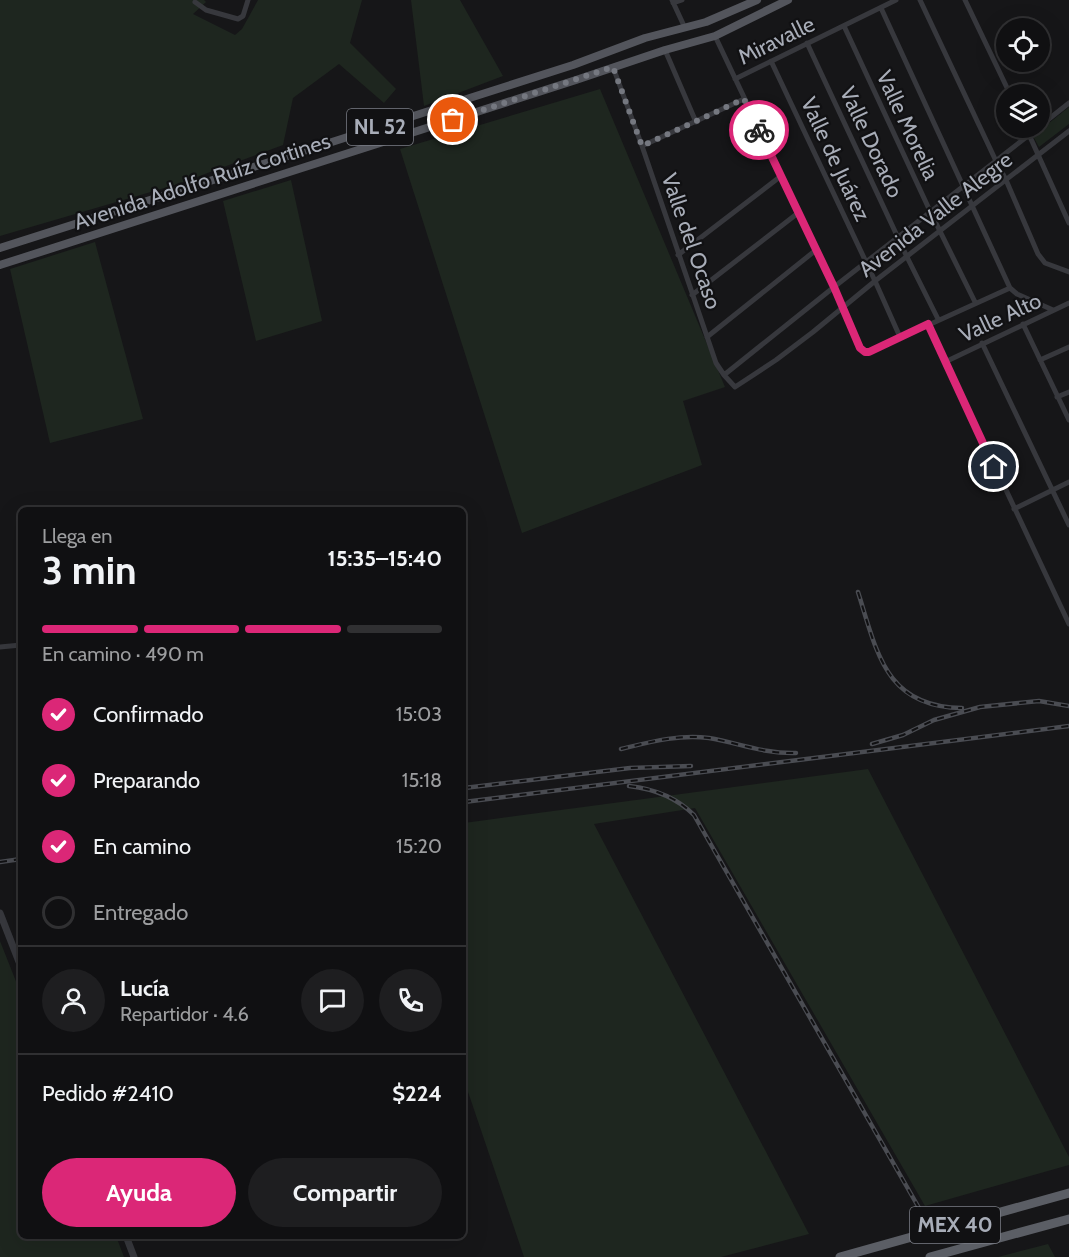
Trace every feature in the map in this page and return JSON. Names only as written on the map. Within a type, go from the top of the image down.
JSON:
[{"type":"highway","name":"MEX 40","points":[[840,1257],[1069,1193]]},
{"type":"highway","name":"MEX 40","points":[[930,1257],[1069,1219]]},
{"type":"main road","name":"Avenida Adolfo Ruíz Cortines","points":[[0,248],[573,65],[645,38],[706,22],[757,0]]},
{"type":"main road","name":"Avenida Adolfo Ruíz Cortines","points":[[0,265],[665,50],[715,36],[788,0]]},
{"type":"street","points":[[195,2],[206,10],[237,19],[243,16],[248,0]]},
{"type":"street","points":[[682,0],[673,2],[685,28]]},
{"type":"street","name":"Miravalle","points":[[735,79],[896,0]]},
{"type":"street","points":[[920,0],[1042,260],[1069,272]]},
{"type":"street","points":[[965,0],[1005,84]]},
{"type":"street","points":[[881,8],[1010,288],[1017,294],[1053,310]]},
{"type":"street","name":"Valle Morelia","points":[[844,26],[975,303]]},
{"type":"street","points":[[715,36],[834,287],[860,348],[869,352],[1010,288]]},
{"type":"street","name":"Valle Dorado","points":[[807,43],[938,319]]},
{"type":"street","points":[[665,50],[696,122]]},
{"type":"street","name":"Valle de Juárez","points":[[771,61],[876,281],[900,337]]},
{"type":"street","name":"Valle del Ocaso","points":[[613,67],[716,363],[735,387]]},
{"type":"street","points":[[642,146],[744,99]]},
{"type":"street","name":"Avenida Valle Alegre","points":[[1050,118],[1069,103]]},
{"type":"street","name":"Avenida Valle Alegre","points":[[735,387],[776,360],[1069,131]]},
{"type":"street","name":"Avenida Valle Alegre","points":[[724,375],[1025,138]]},
{"type":"street","points":[[1030,138],[1069,223]]},
{"type":"street","points":[[678,255],[781,176]]},
{"type":"street","points":[[692,296],[798,213]]},
{"type":"street","points":[[707,338],[816,250]]},
{"type":"street","name":"Valle Alto","points":[[945,362],[1069,303]]},
{"type":"street","points":[[928,324],[1069,624]]},
{"type":"street","points":[[1023,324],[1069,420]]},
{"type":"street","points":[[982,343],[1069,525]]},
{"type":"street","points":[[1040,360],[1069,347]]},
{"type":"street","points":[[1057,397],[1069,392]]},
{"type":"street","points":[[1014,509],[1069,482]]},
{"type":"street","points":[[0,647],[18,645]]},
{"type":"street","points":[[0,913],[18,959]]},
{"type":"street","points":[[127,1239],[134,1257]]},
{"type":"shaded area","points":[[0,0],[204,0],[206,2],[193,14],[235,35],[242,29],[258,0],[362,0],[350,43],[396,89],[384,103],[339,64],[293,98],[283,145],[178,184],[0,236]]},
{"type":"shaded area","points":[[411,0],[460,0],[503,76],[424,106]]},
{"type":"shaded area","points":[[600,89],[725,387],[683,401],[702,465],[522,533],[400,149]]},
{"type":"shaded area","points":[[1069,107],[1069,124],[1039,147],[1034,138],[1050,138],[1050,122]]},
{"type":"shaded area","points":[[291,180],[322,321],[256,341],[223,201]]},
{"type":"shaded area","points":[[95,242],[143,419],[50,443],[10,269]]},
{"type":"shaded area","points":[[868,769],[1069,1157],[1069,1165],[925,1206],[695,808],[594,824],[809,1234],[721,1257],[524,1257],[466,1086],[466,823]]},
{"type":"shaded area","points":[[0,941],[18,986],[18,1239],[117,1239],[124,1257],[0,1257]]},
{"type":"shaded area","points":[[1048,1244],[1055,1257],[998,1257]]},
{"type":"railway","points":[[858,592],[879,655],[888,672],[900,687],[916,698],[936,705],[962,708]]},
{"type":"railway","points":[[872,744],[903,735],[934,720],[980,707],[1039,701],[1069,706]]},
{"type":"railway","points":[[466,802],[1069,726]]},
{"type":"railway","points":[[621,749],[665,739],[698,737],[773,752],[796,753]]},
{"type":"railway","points":[[466,788],[630,768],[691,766]]},
{"type":"railway","points":[[629,786],[648,789],[664,795],[680,803],[694,815],[919,1208]]},
{"type":"railway","points":[[0,862],[18,859]]},
{"type":"way so far","points":[[453,120],[613,67],[642,146],[744,99],[759,130]]},
{"type":"route","points":[[759,130],[834,287],[860,348],[869,352],[928,324],[994,467]]}]
